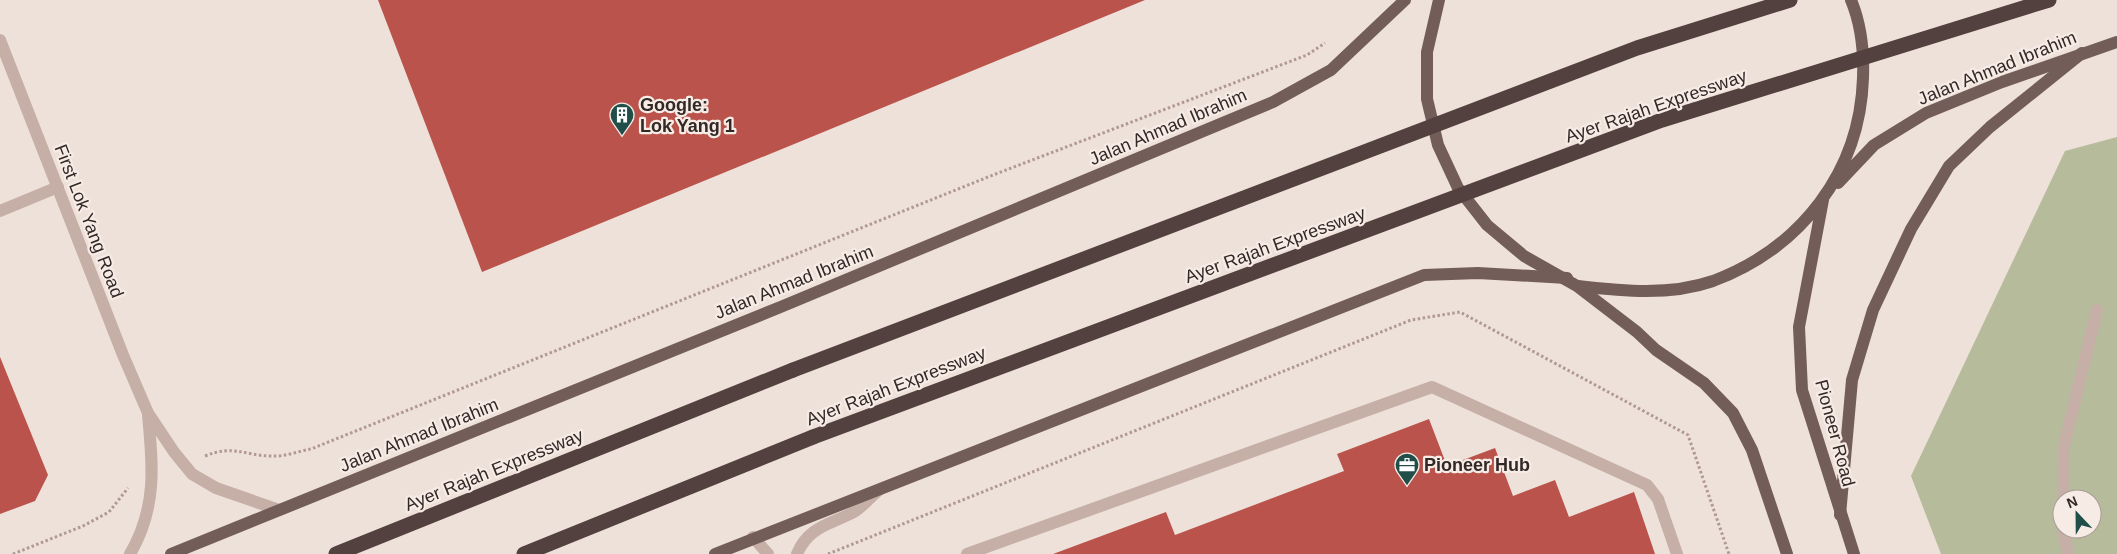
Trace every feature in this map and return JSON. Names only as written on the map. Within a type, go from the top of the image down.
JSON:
[{"type":"highway","name":"Ayer Rajah Expressway","points":[[336,554],[793,370],[1637,48],[1790,0]]},
{"type":"highway","name":"Ayer Rajah Expressway","points":[[524,554],[813,437],[1662,120],[2049,0]]},
{"type":"main road","name":"Jalan Ahmad Ibrahim","points":[[171,554],[783,306],[1273,102],[1331,70],[1405,0]]},
{"type":"main road","points":[[1439,0],[1427,52],[1427,99],[1438,145],[1458,188],[1487,225],[1524,256],[1572,282],[1637,332],[1656,350],[1704,383],[1733,413],[1752,450],[1787,554]]},
{"type":"main road","points":[[715,554],[1424,276],[1478,274],[1572,282],[1614,290],[1663,291],[1712,281],[1756,261],[1796,231],[1825,197],[1850,151],[1862,105],[1864,58],[1856,11],[1851,0]]},
{"type":"main road","name":"Jalan Ahmad Ibrahim","points":[[1825,197],[1874,145],[1926,113],[2082,53],[2117,42]]},
{"type":"main road","points":[[1840,515],[1852,380],[1873,310],[1911,230],[1949,166],[1990,127],[2082,53]]},
{"type":"main road","name":"Pioneer Road","points":[[1825,197],[1799,327],[1802,390],[1840,515],[1854,554]]},
{"type":"street","name":"First Lok Yang Road","points":[[0,40],[123,355],[148,413],[192,474],[216,488],[279,510]]},
{"type":"street","points":[[0,210],[58,187]]},
{"type":"street","points":[[2063,489],[2064,446],[2097,310]]},
{"type":"street","points":[[967,554],[1432,387],[1647,485],[1658,499],[1677,554]]},
{"type":"street","name":"First Lok Yang Road","points":[[130,554],[145,521],[152,497],[148,413]]},
{"type":"street","points":[[797,554],[806,537],[821,526],[854,512],[882,487]]},
{"type":"street","points":[[753,538],[768,554]]},
{"type":"street","points":[[2065,539],[2068,554]]},
{"type":"path","points":[[184,465],[217,451],[239,450],[272,456],[311,449],[993,175],[1307,55],[1330,40]]},
{"type":"path","points":[[13,554],[83,526],[109,512],[130,486],[152,477]]},
{"type":"green space","points":[[2117,137],[2117,554],[1941,554],[1911,476],[2065,151]]},
{"type":"building","name":"Google: Lok Yang 1","points":[[378,0],[1145,0],[482,272]]},
{"type":"building","points":[[0,357],[48,475],[35,501],[0,514]]},
{"type":"building","name":"Pioneer Hub","points":[[1429,419],[1447,466],[1495,448],[1513,496],[1555,480],[1569,517],[1634,492],[1655,554],[1053,554],[1166,512],[1175,535],[1344,471],[1337,454]]},
{"type":"place","name":"Google: Lok Yang 1","points":[[622,136]]},
{"type":"place","name":"Pioneer Hub","points":[[1407,486]]}]
